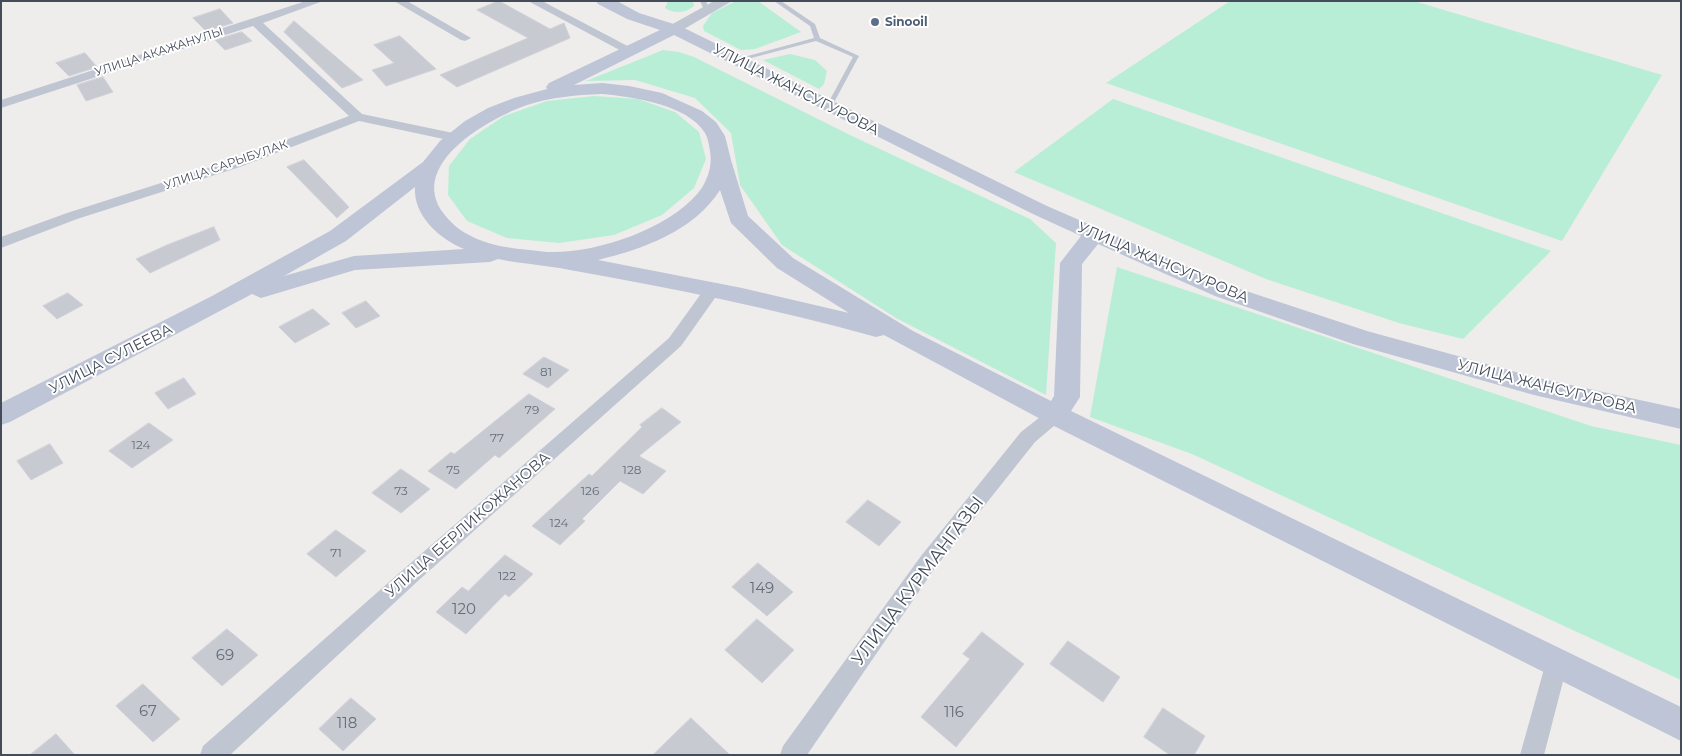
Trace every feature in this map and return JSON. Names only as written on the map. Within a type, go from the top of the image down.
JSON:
[{"type":"main road","name":"УЛИЦА ЖАНСУГУРОВА","points":[[604,1],[633,16],[674,29],[829,107],[1094,235],[1224,291],[1361,338],[1534,386],[1681,419]]},
{"type":"main road","name":"УЛИЦА ЖАНСУГУРОВА","points":[[638,1],[653,9],[674,29]]},
{"type":"main road","points":[[220,302],[338,236],[430,166],[453,137],[489,114],[532,98],[674,29]]},
{"type":"main road","points":[[532,98],[578,90],[623,90],[663,98],[696,113],[716,135],[738,218],[785,263],[905,337],[1055,415],[1681,725]]},
{"type":"main road","points":[[549,259],[601,253],[650,238],[688,215],[713,189],[722,162]]},
{"type":"main road","points":[[430,166],[424,193],[434,219],[460,240],[500,254]]},
{"type":"main road","points":[[1055,415],[1067,397],[1071,263],[1094,235]]},
{"type":"main road","points":[[220,302],[354,263],[500,254],[549,259],[714,288],[800,307],[905,337]]},
{"type":"main road","name":"УЛИЦА СУЛЕЕВА","points":[[1,415],[220,302]]},
{"type":"street","name":"УЛИЦА АКАЖАНУЛЫ","points":[[1,104],[318,1]]},
{"type":"street","points":[[399,1],[465,38]]},
{"type":"street","points":[[533,1],[631,51]]},
{"type":"street","points":[[674,29],[705,6],[725,1]]},
{"type":"street","points":[[254,21],[358,117],[453,137]]},
{"type":"street","name":"УЛИЦА САРЫБУЛАК","points":[[1,244],[72,216],[235,164],[358,117]]},
{"type":"street","name":"УЛИЦА БЕРЛИКОЖАНОВА","points":[[212,755],[419,567],[675,342],[714,288]]},
{"type":"street","name":"УЛИЦА КУРМАНГАЗЫ","points":[[792,755],[928,562],[1028,437],[1055,415]]},
{"type":"street","points":[[1532,755],[1557,662]]},
{"type":"lane","points":[[777,1],[813,25],[817,38]]},
{"type":"lane","points":[[736,60],[817,38],[856,56],[829,107]]},
{"type":"green space","points":[[668,1],[693,1],[694,6],[684,11],[676,12],[665,8]]},
{"type":"green space","points":[[736,1],[758,1],[801,32],[755,49],[741,50],[704,31],[703,26],[712,13]]},
{"type":"green space","points":[[1230,1],[1414,1],[1662,75],[1562,241],[1106,83]]},
{"type":"green space","points":[[663,50],[679,52],[694,57],[852,136],[1030,219],[1056,243],[1046,395],[896,318],[782,245],[740,185],[731,133],[695,98],[635,80],[586,81]]},
{"type":"green space","points":[[790,54],[815,60],[827,71],[824,84],[819,89],[763,60]]},
{"type":"green space","points":[[594,96],[638,99],[675,112],[699,132],[706,159],[694,188],[662,215],[614,235],[559,243],[507,238],[467,221],[448,195],[449,166],[470,139],[504,116],[547,101]]},
{"type":"green space","points":[[1113,99],[1551,251],[1463,339],[1399,323],[1266,279],[1014,172]]},
{"type":"green space","points":[[1117,267],[1591,426],[1681,445],[1681,680],[1192,454],[1090,417]]},
{"type":"building","points":[[499,1],[550,29],[564,23],[570,38],[457,87],[440,75],[528,38],[477,10]]},
{"type":"building","points":[[220,9],[233,23],[206,31],[193,18]]},
{"type":"building","points":[[294,21],[363,80],[342,88],[284,32]]},
{"type":"building","points":[[242,32],[252,41],[225,50],[215,40]]},
{"type":"building","points":[[400,36],[436,69],[386,86],[372,70],[394,63],[374,45]]},
{"type":"building","points":[[85,53],[97,67],[69,76],[56,63]]},
{"type":"building","points":[[103,77],[113,92],[86,101],[77,85]]},
{"type":"building","points":[[304,160],[349,207],[337,218],[287,167]]},
{"type":"building","points":[[214,227],[220,240],[150,273],[136,259],[167,245]]},
{"type":"building","points":[[68,293],[83,305],[57,319],[43,306]]},
{"type":"building","points":[[366,301],[380,316],[356,328],[342,313]]},
{"type":"building","points":[[313,309],[330,324],[295,343],[279,327]]},
{"type":"building","points":[[544,357],[569,370],[548,388],[523,374]]},
{"type":"building","points":[[184,378],[196,394],[168,409],[155,393]]},
{"type":"building","points":[[529,394],[555,409],[499,458],[495,455],[456,489],[428,471],[451,452],[454,454]]},
{"type":"building","points":[[662,408],[681,422],[639,456],[666,471],[643,494],[620,481],[582,519],[585,521],[560,545],[532,526],[589,474],[592,476],[642,427],[640,425]]},
{"type":"building","points":[[149,423],[173,440],[132,468],[109,451]]},
{"type":"building","points":[[50,444],[63,463],[31,480],[17,461]]},
{"type":"building","points":[[401,469],[430,489],[401,513],[372,493]]},
{"type":"building","points":[[868,500],[901,522],[879,546],[846,522]]},
{"type":"building","points":[[336,530],[366,551],[336,577],[307,554]]},
{"type":"building","points":[[505,555],[533,574],[509,597],[505,594],[466,634],[436,612],[462,587],[468,591]]},
{"type":"building","points":[[758,563],[793,592],[767,616],[732,587]]},
{"type":"building","points":[[757,619],[794,650],[762,683],[725,650]]},
{"type":"building","points":[[227,629],[258,655],[222,686],[192,658]]},
{"type":"building","points":[[982,632],[1024,664],[956,747],[921,717],[970,659],[963,654]]},
{"type":"building","points":[[1068,641],[1120,677],[1103,702],[1050,664]]},
{"type":"building","points":[[143,684],[180,719],[153,742],[116,706]]},
{"type":"building","points":[[351,698],[376,719],[343,751],[319,729]]},
{"type":"building","points":[[1163,708],[1205,736],[1194,755],[1170,755],[1144,737]]},
{"type":"building","points":[[691,718],[730,755],[653,755]]},
{"type":"building","points":[[56,734],[75,755],[30,755]]},
{"type":"place","name":"Sinooil","points":[[875,22]]}]
